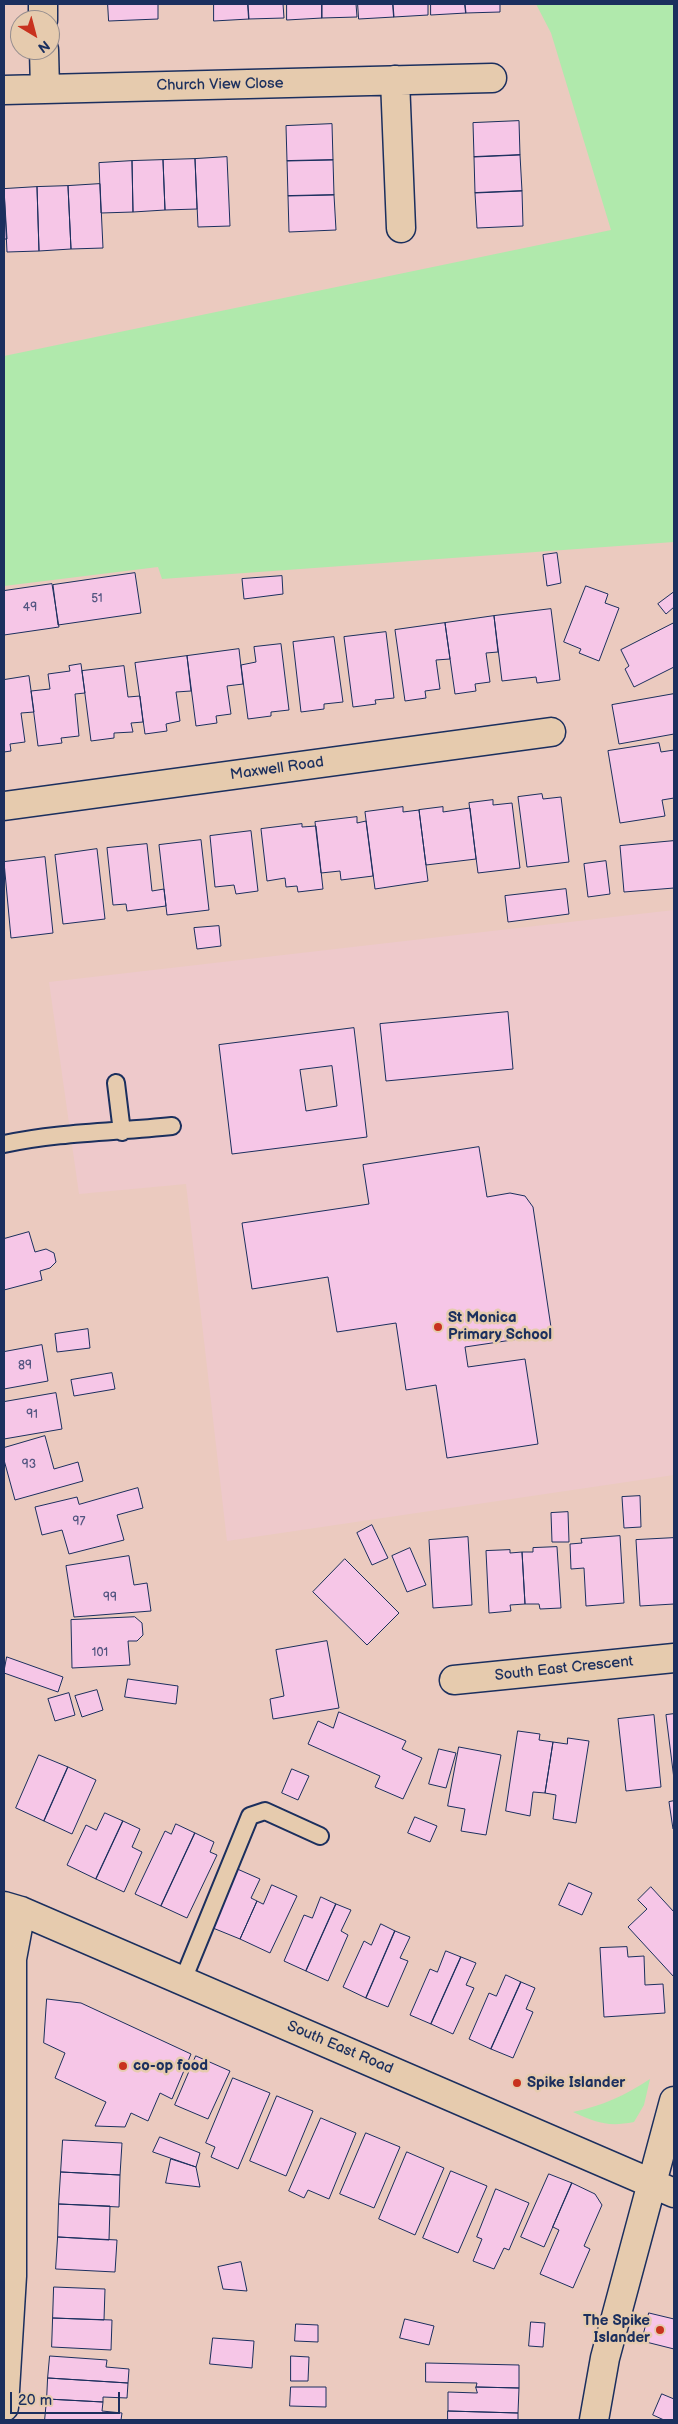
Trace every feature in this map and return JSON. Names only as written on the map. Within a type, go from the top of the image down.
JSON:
[{"type":"street","points":[[44,60],[45,89]]},
{"type":"street","name":"Church View Close","points":[[4,90],[492,78]]},
{"type":"street","points":[[395,80],[401,228]]},
{"type":"street","name":"Maxwell Road","points":[[4,806],[551,732]]},
{"type":"street","name":"South East Crescent","points":[[454,1680],[674,1658]]},
{"type":"street","points":[[4,2408],[10,2332],[8,2254],[12,1908]]},
{"type":"street","name":"South East Road","points":[[12,1908],[664,2188]]},
{"type":"street","points":[[594,2420],[605,2358],[664,2188],[657,2161],[674,2101]]},
{"type":"lane","points":[[116,1083],[122,1132]]},
{"type":"lane","points":[[4,1144],[39,1136],[122,1132],[172,1126]]},
{"type":"lane","points":[[183,1980],[250,1816],[265,1811],[320,1836]]},
{"type":"shaded area","name":"St Monica Primary School","points":[[674,910],[674,1475],[227,1541],[186,1184],[79,1194],[49,982]]},
{"type":"green space","points":[[536,4],[674,4],[674,542],[162,579],[158,567],[4,586],[4,356],[611,230],[551,33]]},
{"type":"green space","points":[[650,2079],[644,2105],[634,2122],[603,2123],[573,2112],[594,2107],[613,2099]]},
{"type":"building","points":[[108,4],[158,4],[158,19],[109,21]]},
{"type":"building","points":[[214,4],[248,4],[249,19],[214,21]]},
{"type":"building","points":[[248,4],[283,4],[284,18],[249,19]]},
{"type":"building","points":[[287,4],[322,4],[322,18],[287,20]]},
{"type":"building","points":[[322,4],[356,4],[357,17],[322,18]]},
{"type":"building","points":[[358,4],[393,4],[394,17],[359,19]]},
{"type":"building","points":[[393,4],[428,4],[428,15],[394,17]]},
{"type":"building","points":[[431,4],[465,4],[466,13],[431,15]]},
{"type":"building","points":[[465,4],[500,4],[500,12],[466,13]]},
{"type":"building","points":[[519,121],[520,155],[474,157],[473,123]]},
{"type":"building","points":[[332,124],[333,160],[287,161],[286,126]]},
{"type":"building","points":[[520,155],[522,191],[475,193],[474,157]]},
{"type":"building","points":[[227,157],[230,226],[198,227],[195,159]]},
{"type":"building","points":[[195,159],[197,209],[165,210],[163,160]]},
{"type":"building","points":[[163,160],[165,210],[133,212],[132,161]]},
{"type":"building","points":[[333,160],[334,195],[288,196],[287,161]]},
{"type":"building","points":[[132,161],[133,212],[101,213],[99,163]]},
{"type":"building","points":[[100,184],[103,248],[71,249],[68,186]]},
{"type":"building","points":[[68,186],[71,249],[39,251],[37,187]]},
{"type":"building","points":[[37,187],[39,251],[7,252],[4,189]]},
{"type":"building","points":[[4,189],[7,239],[4,239]]},
{"type":"building","points":[[522,191],[523,226],[477,228],[475,193]]},
{"type":"building","points":[[334,195],[336,230],[289,232],[288,196]]},
{"type":"building","points":[[557,553],[561,583],[547,586],[543,555]]},
{"type":"building","points":[[135,573],[141,613],[58,625],[53,585]]},
{"type":"building","points":[[282,576],[283,594],[244,599],[242,579]]},
{"type":"building","points":[[52,584],[59,627],[4,635],[4,591]]},
{"type":"building","points":[[586,586],[608,594],[605,603],[619,608],[599,661],[579,653],[581,649],[564,642]]},
{"type":"building","points":[[674,592],[674,607],[666,614],[658,604]]},
{"type":"building","points":[[551,609],[560,680],[537,683],[536,677],[502,681],[494,616]]},
{"type":"building","points":[[494,616],[498,652],[486,653],[490,682],[475,684],[476,691],[455,694],[445,623]]},
{"type":"building","points":[[445,623],[450,659],[436,660],[440,689],[425,691],[426,698],[405,701],[395,630]]},
{"type":"building","points":[[674,623],[674,667],[634,687],[625,669],[629,666],[621,650]]},
{"type":"building","points":[[386,632],[394,698],[375,700],[376,704],[353,707],[344,637]]},
{"type":"building","points":[[334,637],[343,702],[324,704],[324,709],[301,712],[293,642]]},
{"type":"building","points":[[281,644],[289,710],[271,712],[271,716],[248,719],[241,665],[256,662],[254,647]]},
{"type":"building","points":[[239,649],[243,684],[227,686],[231,714],[216,716],[217,723],[196,726],[187,656]]},
{"type":"building","points":[[187,656],[191,691],[176,692],[180,721],[166,724],[167,731],[145,734],[135,663]]},
{"type":"building","points":[[81,664],[85,693],[75,694],[79,736],[61,738],[62,743],[38,746],[31,691],[50,689],[48,674],[70,671],[69,666]]},
{"type":"building","points":[[124,666],[128,697],[140,696],[143,722],[131,723],[133,732],[114,733],[114,738],[91,741],[82,671]]},
{"type":"building","points":[[29,676],[34,712],[21,713],[25,742],[10,744],[11,751],[4,752],[4,680]]},
{"type":"building","points":[[674,694],[674,734],[619,744],[612,705]]},
{"type":"building","points":[[659,743],[661,752],[674,750],[674,798],[662,800],[665,816],[620,823],[608,751]]},
{"type":"building","points":[[542,794],[543,799],[561,797],[569,862],[527,867],[518,797]]},
{"type":"building","points":[[493,800],[493,805],[512,803],[520,868],[478,873],[469,803]]},
{"type":"building","points":[[403,807],[403,812],[419,810],[428,881],[375,889],[365,812]]},
{"type":"building","points":[[443,807],[443,812],[470,808],[476,859],[426,865],[419,810]]},
{"type":"building","points":[[357,817],[357,823],[366,821],[373,876],[341,880],[340,871],[321,873],[315,822]]},
{"type":"building","points":[[302,824],[302,827],[316,826],[323,889],[298,892],[297,886],[286,887],[285,878],[267,881],[261,829]]},
{"type":"building","points":[[251,831],[258,891],[236,894],[234,885],[215,887],[210,836]]},
{"type":"building","points":[[201,840],[209,910],[167,915],[159,845]]},
{"type":"building","points":[[674,841],[674,888],[624,892],[620,846]]},
{"type":"building","points":[[147,844],[152,891],[164,889],[166,906],[127,911],[126,904],[113,905],[107,848]]},
{"type":"building","points":[[97,849],[105,919],[63,924],[55,855]]},
{"type":"building","points":[[45,857],[53,933],[11,938],[4,862]]},
{"type":"building","points":[[606,861],[610,894],[588,897],[584,864]]},
{"type":"building","points":[[566,889],[569,914],[508,922],[505,896]]},
{"type":"building","points":[[219,926],[221,946],[197,949],[194,928]]},
{"type":"building","points":[[508,1012],[513,1069],[386,1081],[380,1024]]},
{"type":"building","points":[[354,1028],[367,1137],[232,1154],[219,1045]],"holes":[[[332,1066],[337,1106],[306,1111],[300,1070]]]},
{"type":"building","points":[[479,1147],[487,1197],[510,1193],[525,1196],[533,1207],[552,1334],[465,1347],[468,1367],[525,1359],[538,1444],[447,1458],[436,1385],[406,1390],[396,1323],[337,1332],[328,1277],[252,1289],[242,1223],[369,1204],[363,1165]]},
{"type":"building","points":[[29,1232],[35,1252],[46,1249],[54,1253],[56,1262],[50,1268],[40,1271],[42,1280],[4,1290],[4,1239]]},
{"type":"building","points":[[88,1329],[90,1348],[57,1352],[55,1334]]},
{"type":"building","points":[[42,1345],[48,1381],[4,1389],[4,1352]]},
{"type":"building","points":[[112,1373],[115,1389],[74,1396],[71,1380]]},
{"type":"building","points":[[56,1393],[62,1429],[4,1439],[4,1402]]},
{"type":"building","points":[[45,1436],[54,1469],[78,1462],[83,1481],[15,1500],[4,1460],[4,1448]]},
{"type":"building","points":[[138,1488],[143,1508],[117,1515],[124,1540],[69,1554],[62,1530],[42,1535],[35,1507],[77,1497],[79,1504]]},
{"type":"building","points":[[640,1496],[641,1527],[624,1528],[622,1497]]},
{"type":"building","points":[[568,1512],[569,1542],[552,1542],[551,1513]]},
{"type":"building","points":[[372,1525],[388,1558],[372,1565],[357,1533]]},
{"type":"building","points":[[620,1536],[624,1603],[586,1606],[584,1568],[571,1569],[570,1544],[582,1543],[581,1539]]},
{"type":"building","points":[[468,1537],[472,1605],[433,1608],[429,1540]]},
{"type":"building","points":[[674,1538],[674,1604],[640,1606],[636,1540]]},
{"type":"building","points":[[557,1547],[561,1608],[540,1609],[539,1604],[525,1604],[522,1552],[533,1552],[533,1548]]},
{"type":"building","points":[[410,1548],[426,1585],[407,1592],[392,1556]]},
{"type":"building","points":[[510,1550],[510,1553],[522,1552],[525,1604],[510,1605],[511,1611],[489,1613],[486,1551]]},
{"type":"building","points":[[129,1556],[134,1585],[147,1583],[151,1611],[74,1617],[66,1566]]},
{"type":"building","points":[[345,1559],[399,1613],[367,1645],[313,1592]]},
{"type":"building","points":[[135,1617],[142,1623],[143,1635],[137,1641],[128,1641],[130,1665],[72,1668],[71,1620]]},
{"type":"building","points":[[327,1641],[339,1708],[273,1719],[270,1699],[284,1696],[276,1650]]},
{"type":"building","points":[[7,1657],[63,1677],[58,1692],[4,1673]]},
{"type":"building","points":[[128,1679],[178,1686],[176,1704],[125,1697]]},
{"type":"building","points":[[97,1690],[103,1710],[82,1717],[75,1696]]},
{"type":"building","points":[[69,1693],[75,1715],[55,1721],[48,1699]]},
{"type":"building","points":[[339,1712],[406,1741],[402,1749],[422,1758],[403,1799],[375,1787],[380,1776],[308,1744],[318,1721],[333,1728]]},
{"type":"building","points":[[674,1714],[674,1779],[666,1715]]},
{"type":"building","points":[[654,1715],[661,1787],[626,1791],[618,1719]]},
{"type":"building","points":[[518,1731],[540,1734],[539,1740],[553,1742],[545,1793],[533,1792],[530,1816],[506,1811]]},
{"type":"building","points":[[568,1738],[589,1741],[576,1823],[553,1819],[556,1795],[545,1793],[553,1742],[567,1744]]},
{"type":"building","points":[[459,1747],[501,1755],[486,1835],[461,1831],[465,1809],[448,1806]]},
{"type":"building","points":[[439,1749],[456,1753],[446,1788],[429,1784]]},
{"type":"building","points":[[39,1755],[68,1767],[44,1821],[16,1808]]},
{"type":"building","points":[[68,1767],[96,1780],[72,1834],[44,1821]]},
{"type":"building","points":[[292,1769],[309,1776],[298,1800],[282,1793]]},
{"type":"building","points":[[674,1801],[674,1829],[673,1829],[669,1802]]},
{"type":"building","points":[[105,1813],[123,1821],[96,1879],[67,1865],[86,1825],[96,1830]]},
{"type":"building","points":[[415,1817],[437,1826],[430,1842],[408,1833]]},
{"type":"building","points":[[123,1821],[140,1829],[132,1847],[142,1852],[124,1892],[96,1879]]},
{"type":"building","points":[[176,1824],[195,1833],[161,1906],[135,1894],[165,1831],[171,1834]]},
{"type":"building","points":[[195,1833],[214,1842],[210,1852],[217,1855],[187,1918],[161,1906]]},
{"type":"building","points":[[235,1868],[260,1879],[251,1898],[257,1901],[240,1939],[208,1926]]},
{"type":"building","points":[[569,1883],[592,1893],[582,1915],[559,1905]]},
{"type":"building","points":[[272,1885],[297,1896],[270,1953],[240,1939],[257,1901],[263,1904]]},
{"type":"building","points":[[651,1887],[674,1912],[674,1977],[628,1927],[647,1909],[638,1900]]},
{"type":"building","points":[[321,1897],[336,1904],[306,1971],[284,1961],[304,1915],[312,1918]]},
{"type":"building","points":[[336,1904],[351,1910],[341,1931],[348,1935],[328,1981],[306,1971]]},
{"type":"building","points":[[381,1924],[395,1931],[366,1998],[343,1987],[364,1941],[371,1945]]},
{"type":"building","points":[[395,1931],[410,1937],[400,1958],[408,1961],[388,2007],[366,1998]]},
{"type":"building","points":[[627,1947],[628,1957],[644,1956],[645,1985],[663,1984],[665,2013],[604,2017],[600,1948]]},
{"type":"building","points":[[446,1951],[461,1957],[431,2024],[410,2015],[430,1969],[437,1972]]},
{"type":"building","points":[[461,1957],[476,1963],[466,1985],[474,1988],[453,2034],[431,2024]]},
{"type":"building","points":[[506,1975],[521,1982],[491,2049],[469,2039],[489,1993],[496,1996]]},
{"type":"building","points":[[521,1982],[535,1988],[526,2009],[533,2012],[513,2058],[491,2049]]},
{"type":"building","name":"co-op food","points":[[47,1999],[81,2003],[191,2054],[172,2099],[160,2093],[148,2121],[131,2113],[125,2127],[95,2126],[106,2102],[55,2078],[65,2053],[44,2043]]},
{"type":"building","points":[[196,2056],[230,2071],[208,2119],[175,2105]]},
{"type":"building","points":[[233,2078],[270,2093],[238,2169],[211,2157],[215,2147],[206,2143]]},
{"type":"building","points":[[277,2096],[313,2111],[286,2176],[250,2161]]},
{"type":"building","points":[[321,2118],[356,2133],[329,2199],[308,2190],[304,2198],[289,2191]]},
{"type":"building","points":[[366,2133],[400,2147],[374,2208],[340,2194]]},
{"type":"building","points":[[160,2137],[200,2153],[196,2167],[153,2152]]},
{"type":"building","points":[[63,2140],[122,2143],[120,2175],[61,2172]]},
{"type":"building","points":[[407,2152],[444,2168],[415,2235],[379,2219]]},
{"type":"building","points":[[171,2159],[196,2167],[200,2187],[166,2183]]},
{"type":"building","points":[[451,2171],[487,2186],[458,2253],[423,2238]]},
{"type":"building","points":[[61,2172],[120,2175],[119,2207],[59,2204]]},
{"type":"building","points":[[549,2174],[572,2183],[544,2247],[521,2237]]},
{"type":"building","points":[[572,2183],[595,2194],[602,2205],[584,2246],[590,2249],[573,2288],[540,2274],[559,2230],[553,2227]]},
{"type":"building","points":[[496,2189],[529,2203],[509,2250],[504,2248],[494,2269],[473,2261],[482,2239],[477,2237]]},
{"type":"building","points":[[59,2204],[110,2206],[109,2240],[58,2237]]},
{"type":"building","points":[[58,2237],[117,2240],[115,2272],[56,2269]]},
{"type":"building","points":[[241,2262],[247,2291],[223,2289],[218,2267]]},
{"type":"building","points":[[54,2287],[105,2289],[104,2320],[53,2318]]},
{"type":"building","name":"The Spike Islander","points":[[649,2313],[674,2319],[674,2349],[642,2341]]},
{"type":"building","points":[[53,2318],[112,2320],[111,2350],[52,2347]]},
{"type":"building","points":[[405,2319],[434,2326],[429,2345],[400,2338]]},
{"type":"building","points":[[531,2322],[545,2323],[543,2347],[529,2346]]},
{"type":"building","points":[[296,2324],[318,2325],[318,2342],[295,2341]]},
{"type":"building","points":[[213,2338],[254,2341],[252,2368],[210,2364]]},
{"type":"building","points":[[50,2356],[107,2360],[106,2367],[129,2369],[128,2383],[48,2378]]},
{"type":"building","points":[[291,2356],[309,2357],[308,2381],[291,2381]]},
{"type":"building","points":[[426,2363],[519,2365],[519,2388],[476,2387],[477,2383],[426,2382]]},
{"type":"building","points":[[48,2378],[128,2383],[127,2398],[103,2397],[103,2402],[47,2399]]},
{"type":"building","points":[[291,2387],[326,2387],[326,2407],[290,2406]]},
{"type":"building","points":[[476,2387],[519,2388],[518,2413],[448,2411],[448,2392],[477,2393]]},
{"type":"building","points":[[662,2394],[674,2399],[674,2420],[664,2420],[653,2415]]},
{"type":"building","points":[[47,2399],[103,2402],[102,2411],[122,2413],[121,2420],[45,2420]]},
{"type":"building","points":[[448,2411],[518,2413],[518,2420],[448,2420]]},
{"type":"place","name":"St Monica Primary School","points":[[438,1327]]},
{"type":"place","name":"co-op food","points":[[123,2066]]},
{"type":"place","name":"Spike Islander","points":[[517,2083]]},
{"type":"place","name":"The Spike Islander","points":[[660,2330]]}]
